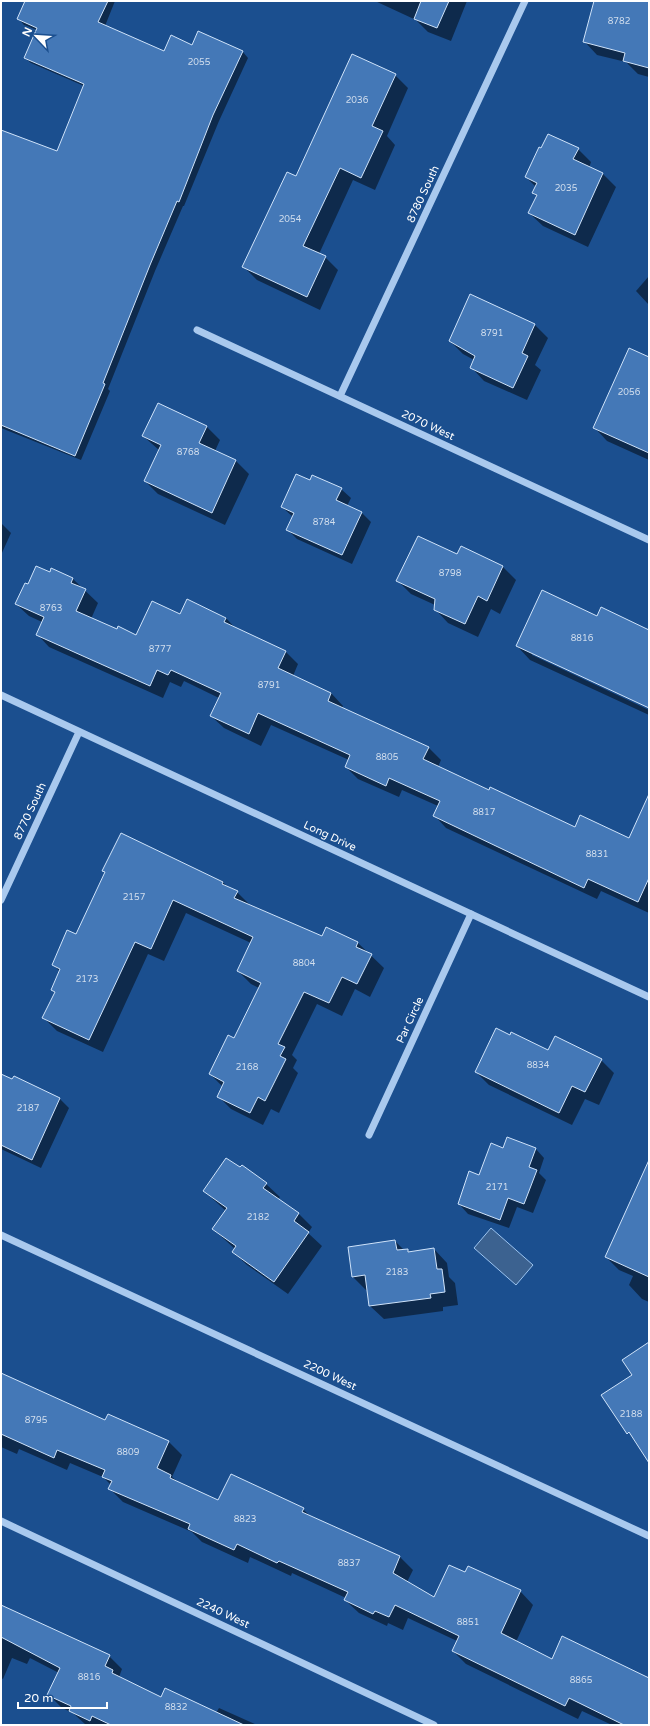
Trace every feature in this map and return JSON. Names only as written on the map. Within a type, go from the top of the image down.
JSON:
[{"type":"street","name":"8780 South","points":[[340,396],[525,1]]},
{"type":"street","name":"2070 West","points":[[197,330],[649,540]]},
{"type":"street","name":"Long Drive","points":[[1,695],[649,997]]},
{"type":"street","name":"8770 South","points":[[1,900],[79,732]]},
{"type":"street","name":"Par Circle","points":[[369,1136],[471,914]]},
{"type":"street","name":"2200 West","points":[[1,1235],[649,1536]]},
{"type":"street","name":"2240 West","points":[[1,1522],[434,1725]]},
{"type":"water","points":[[491,1228],[533,1265],[516,1285],[474,1248]]},
{"type":"building","points":[[25,1],[108,1],[98,22],[164,51],[171,35],[192,45],[198,31],[243,51],[213,115],[179,202],[177,201],[150,265],[103,383],[105,384],[75,456],[1,425],[1,130],[57,151],[84,84],[24,58],[37,28],[17,19]]},
{"type":"building","points":[[421,1],[449,1],[437,28],[414,19]]},
{"type":"building","points":[[594,1],[649,1],[649,68],[623,61],[625,53],[583,42]]},
{"type":"building","points":[[352,54],[396,74],[372,126],[383,131],[361,178],[340,168],[303,246],[326,256],[307,297],[242,267],[287,172],[296,176]]},
{"type":"building","points":[[548,134],[579,148],[573,159],[603,173],[575,235],[528,213],[537,195],[532,193],[537,183],[525,177],[539,147],[541,148]]},
{"type":"building","points":[[470,294],[535,324],[522,353],[528,356],[513,388],[470,368],[475,356],[449,341]]},
{"type":"building","points":[[629,348],[649,357],[649,453],[593,428]]},
{"type":"building","points":[[158,403],[207,426],[199,443],[236,460],[212,513],[144,481],[161,445],[142,436]]},
{"type":"building","points":[[296,474],[310,480],[312,475],[342,488],[336,500],[362,512],[342,555],[286,530],[294,513],[281,507]]},
{"type":"building","points":[[418,536],[457,554],[461,546],[503,566],[487,601],[478,596],[465,624],[434,610],[435,599],[396,581]]},
{"type":"building","points":[[36,566],[50,572],[51,568],[73,578],[71,583],[86,589],[76,611],[117,629],[118,626],[136,635],[152,601],[180,614],[187,599],[226,618],[224,622],[286,651],[278,668],[331,693],[328,701],[429,747],[423,759],[489,790],[490,787],[575,827],[580,815],[629,838],[649,794],[649,878],[638,902],[588,879],[584,888],[433,816],[440,801],[389,778],[386,786],[345,767],[350,755],[258,713],[249,734],[210,716],[221,693],[171,670],[168,675],[157,670],[150,686],[36,635],[44,617],[15,604],[25,583],[28,584]]},
{"type":"building","points":[[542,590],[597,616],[601,607],[649,630],[649,708],[516,646]]},
{"type":"building","points":[[121,833],[223,882],[222,884],[238,891],[234,898],[322,936],[326,927],[358,942],[356,947],[372,954],[357,984],[342,977],[329,1003],[304,992],[278,1044],[285,1047],[280,1056],[286,1059],[265,1101],[258,1097],[250,1113],[217,1097],[224,1082],[209,1074],[228,1035],[234,1038],[261,983],[237,971],[253,937],[173,900],[151,949],[135,942],[89,1040],[42,1018],[55,992],[51,990],[60,969],[52,965],[67,930],[76,934],[105,872],[102,871]]},
{"type":"building","points":[[496,1028],[510,1035],[511,1032],[548,1050],[555,1036],[602,1059],[585,1092],[572,1086],[559,1113],[475,1072]]},
{"type":"building","points":[[1,1074],[12,1079],[14,1076],[60,1098],[32,1160],[1,1145]]},
{"type":"building","points":[[507,1137],[536,1148],[529,1167],[537,1170],[524,1204],[508,1198],[500,1220],[458,1204],[469,1171],[479,1175],[491,1143],[503,1148]]},
{"type":"building","points":[[226,1158],[240,1167],[242,1165],[267,1183],[263,1188],[299,1213],[294,1221],[309,1232],[274,1282],[232,1252],[236,1246],[212,1229],[227,1208],[203,1191]]},
{"type":"building","points":[[649,1160],[649,1277],[605,1257]]},
{"type":"building","points":[[395,1240],[397,1250],[408,1249],[408,1252],[434,1248],[437,1269],[442,1269],[445,1292],[430,1294],[431,1298],[369,1306],[365,1275],[352,1277],[348,1247]]},
{"type":"building","points":[[649,1342],[649,1463],[629,1432],[627,1434],[601,1395],[632,1375],[622,1360]]},
{"type":"building","points":[[1,1373],[105,1420],[108,1414],[169,1441],[157,1468],[171,1475],[170,1478],[218,1500],[231,1474],[304,1508],[302,1512],[400,1556],[393,1573],[434,1597],[449,1565],[465,1572],[468,1566],[521,1590],[501,1633],[552,1659],[562,1636],[649,1678],[649,1725],[624,1725],[569,1698],[565,1706],[452,1651],[459,1636],[395,1605],[389,1617],[375,1611],[373,1614],[344,1600],[348,1592],[279,1561],[277,1563],[237,1544],[234,1550],[188,1529],[190,1524],[108,1489],[112,1481],[102,1477],[105,1470],[57,1450],[54,1458],[1,1434]]},
{"type":"building","points":[[1,1605],[110,1655],[105,1666],[113,1670],[112,1673],[161,1697],[165,1688],[244,1725],[111,1725],[92,1716],[90,1721],[69,1711],[71,1706],[47,1695],[60,1668],[1,1637]]}]
